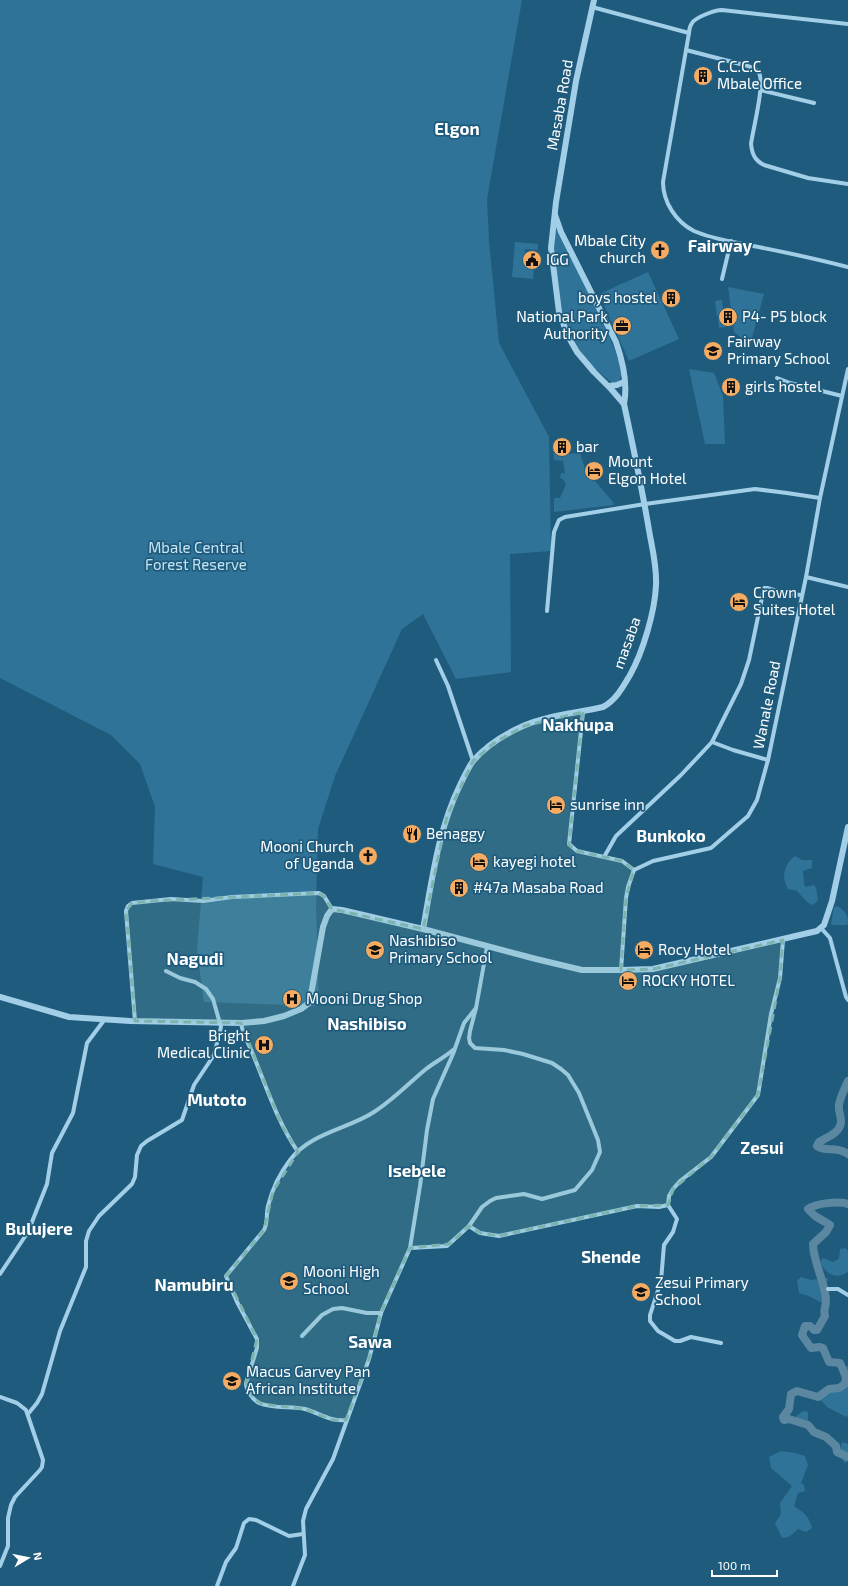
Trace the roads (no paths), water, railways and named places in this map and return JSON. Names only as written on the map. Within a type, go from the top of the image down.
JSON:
[{"type":"street","name":"Masaba Road","points":[[594,0],[576,81],[554,215],[551,248],[559,312],[568,336],[577,352],[624,404]]},
{"type":"street","points":[[592,7],[688,33]]},
{"type":"street","points":[[848,24],[722,10],[712,12],[695,20],[692,23],[688,33],[663,182],[663,192],[673,213],[683,224],[694,231],[731,241],[848,267]]},
{"type":"street","points":[[686,50],[756,69],[759,73],[761,80],[760,90],[751,144],[752,151],[758,161],[764,165],[808,178],[848,184]]},
{"type":"street","points":[[760,90],[814,103]]},
{"type":"street","name":"masaba","points":[[423,929],[434,866],[447,816],[453,799],[473,761],[494,743],[524,726],[603,707],[614,699],[634,668],[652,614],[656,586],[655,563],[645,504],[624,404],[625,393],[622,359],[616,342],[554,215]]},
{"type":"street","points":[[722,279],[731,241]]},
{"type":"street","name":"Wanale Road","points":[[634,870],[649,862],[707,850],[748,816],[757,800],[768,760],[806,577],[820,498],[848,369]]},
{"type":"street","points":[[777,378],[790,383],[842,396]]},
{"type":"street","points":[[609,386],[624,382]]},
{"type":"street","points":[[547,611],[554,532],[559,520],[566,517],[645,504],[754,489],[787,492],[820,498]]},
{"type":"street","points":[[806,577],[848,587]]},
{"type":"street","points":[[604,857],[616,836],[712,742],[738,690],[749,660],[764,588],[788,594],[802,595]]},
{"type":"street","points":[[436,660],[448,686],[473,761]]},
{"type":"street","points":[[583,712],[569,844],[577,851],[622,861],[634,870],[626,898],[621,970]]},
{"type":"street","points":[[712,742],[768,760]]},
{"type":"street","points":[[332,909],[423,929],[487,947],[577,969],[653,969],[783,940],[819,930],[827,919],[848,827]]},
{"type":"street","points":[[135,1021],[126,911],[128,906],[132,903],[166,900],[203,901],[232,897],[319,893],[324,896],[332,909]]},
{"type":"street","points":[[0,997],[43,1009],[61,1016],[105,1020],[241,1024],[264,1021],[284,1016],[309,1003],[323,926],[332,909]]},
{"type":"street","points":[[819,930],[830,938],[848,1000]]},
{"type":"street","points":[[721,1343],[691,1337],[676,1341],[658,1331],[650,1321],[650,1315],[661,1281],[664,1245],[673,1232],[677,1219],[668,1205],[669,1196],[673,1189],[711,1157],[758,1095],[769,1025],[780,978],[783,940]]},
{"type":"street","points":[[410,1248],[447,1246],[469,1226],[482,1207],[496,1198],[524,1194],[542,1199],[575,1190],[592,1170],[600,1152],[598,1140],[579,1094],[568,1075],[561,1069],[552,1063],[523,1054],[504,1050],[475,1048],[470,1043],[469,1038],[487,947]]},
{"type":"street","points":[[28,1414],[42,1394],[60,1331],[86,1267],[86,1241],[89,1231],[99,1216],[132,1184],[135,1176],[137,1155],[141,1146],[182,1120],[194,1085],[216,1049],[221,1030],[212,997],[206,989],[195,982],[180,978],[166,971]]},
{"type":"street","points":[[293,1586],[305,1555],[303,1521],[306,1509],[329,1468],[369,1359],[381,1313],[410,1248],[432,1104],[455,1049],[464,1022],[476,1008]]},
{"type":"street","points":[[0,1274],[28,1232],[47,1184],[52,1153],[73,1113],[87,1043],[105,1020]]},
{"type":"street","points":[[241,1024],[244,1037],[252,1051],[282,1126],[298,1152]]},
{"type":"street","points":[[346,1420],[332,1420],[305,1409],[262,1404],[254,1400],[247,1389],[246,1383],[257,1348],[257,1340],[226,1279],[226,1274],[264,1230],[267,1222],[267,1208],[273,1191],[287,1165],[298,1152],[327,1134],[376,1111],[402,1091],[425,1070],[455,1049]]},
{"type":"street","points":[[469,1226],[480,1233],[499,1236],[637,1206],[659,1207],[668,1205]]},
{"type":"street","points":[[828,1289],[838,1289],[848,1295]]},
{"type":"street","points":[[302,1336],[322,1315],[333,1309],[342,1308],[367,1313],[381,1313]]},
{"type":"street","points":[[0,1397],[21,1405],[28,1414],[43,1460],[42,1467],[15,1497],[10,1505],[8,1518],[8,1546],[0,1566]]},
{"type":"street","points":[[218,1586],[223,1569],[236,1548],[243,1525],[246,1521],[252,1519],[256,1520],[289,1536],[303,1534]]},
{"type":"waterway","points":[[848,1081],[841,1096],[839,1105],[841,1119],[839,1129],[819,1142],[817,1146],[824,1149],[843,1151],[848,1154]]},
{"type":"waterway","points":[[848,1204],[828,1203],[816,1205],[808,1209],[815,1216],[830,1225],[826,1232],[813,1244],[815,1258],[824,1287],[826,1303],[824,1311],[825,1316],[817,1330],[814,1330],[810,1326],[805,1326],[802,1335],[811,1348],[823,1348],[829,1362],[840,1363],[846,1377],[845,1384],[839,1388],[829,1389],[818,1397],[797,1391],[791,1394],[789,1409],[783,1417],[784,1420],[789,1419],[808,1425],[814,1432],[826,1437],[836,1446],[837,1452],[848,1457]]},
{"type":"place","name":"C.C.C.C Mbale Office","points":[[703,76]]},
{"type":"place","name":"Mbale City church","points":[[660,250]]},
{"type":"place","name":"IGG","points":[[532,260]]},
{"type":"place","name":"boys hostel","points":[[671,298]]},
{"type":"place","name":"P4- P5 block","points":[[728,317]]},
{"type":"place","name":"National Park Authority","points":[[622,326]]},
{"type":"place","name":"Fairway Primary School","points":[[713,351]]},
{"type":"place","name":"girls hostel","points":[[731,387]]},
{"type":"place","name":"bar","points":[[562,447]]},
{"type":"place","name":"Mount Elgon Hotel","points":[[594,471]]},
{"type":"place","name":"Crown Suites Hotel","points":[[739,602]]},
{"type":"place","name":"sunrise inn","points":[[556,805]]},
{"type":"place","name":"Benaggy","points":[[412,834]]},
{"type":"place","name":"Mooni Church of Uganda","points":[[368,856]]},
{"type":"place","name":"kayegi hotel","points":[[479,862]]},
{"type":"place","name":"#47a Masaba Road","points":[[459,888]]},
{"type":"place","name":"Nashibiso Primary School","points":[[375,950]]},
{"type":"place","name":"Rocy Hotel","points":[[644,950]]},
{"type":"place","name":"ROCKY HOTEL","points":[[628,981]]},
{"type":"place","name":"Mooni Drug Shop","points":[[292,999]]},
{"type":"place","name":"Bright Medical Clinic","points":[[264,1045]]},
{"type":"place","name":"Mooni High School","points":[[289,1281]]},
{"type":"place","name":"Zesui Primary School","points":[[641,1292]]},
{"type":"place","name":"Macus Garvey Pan African Institute","points":[[232,1381]]},
{"type":"district","name":"Elgon","points":[[457,129]]},
{"type":"district","name":"Fairway","points":[[720,246]]},
{"type":"district","name":"Nakhupa","points":[[578,725]]},
{"type":"district","name":"Bunkoko","points":[[671,836]]},
{"type":"district","name":"Nagudi","points":[[195,959]]},
{"type":"district","name":"Nashibiso","points":[[367,1024]]},
{"type":"district","name":"Mutoto","points":[[217,1100]]},
{"type":"district","name":"Zesui","points":[[762,1148]]},
{"type":"district","name":"Isebele","points":[[417,1171]]},
{"type":"district","name":"Bulujere","points":[[39,1229]]},
{"type":"district","name":"Shende","points":[[611,1257]]},
{"type":"district","name":"Namubiru","points":[[194,1285]]},
{"type":"district","name":"Sawa","points":[[370,1342]]},
{"type":"park label","name":"Mbale Central Forest Reserve","points":[[196,556]]}]
